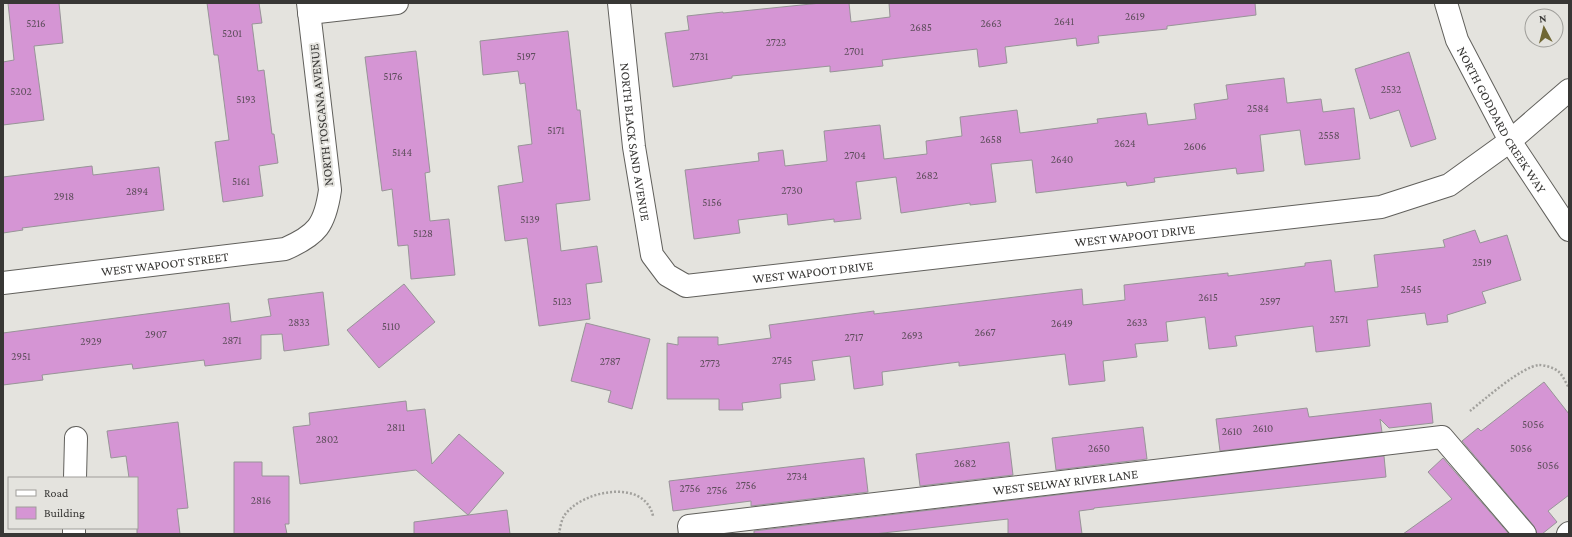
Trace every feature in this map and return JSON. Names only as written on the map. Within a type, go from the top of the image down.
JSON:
[{"type":"street","points":[[309,8],[397,3]]},
{"type":"street","name":"NORTH BLACK SAND AVENUE","points":[[619,3],[634,147],[652,255],[667,276]]},
{"type":"street","name":"NORTH GODDARD CREEK WAY","points":[[1446,3],[1457,40],[1510,141],[1569,230]]},
{"type":"street","name":"NORTH TOSCANA AVENUE","points":[[309,8],[330,190],[327,209],[319,226]]},
{"type":"street","name":"WEST WAPOOT DRIVE","points":[[667,276],[686,286],[1381,207],[1448,185],[1510,141],[1569,90]]},
{"type":"street","name":"WEST WAPOOT STREET","points":[[3,283],[285,249],[304,241],[319,226]]},
{"type":"street","name":"WEST SELWAY RIVER LANE","points":[[690,530],[1442,437],[1525,534]]},
{"type":"street","points":[[75,477],[76,438]]},
{"type":"path","points":[[1470,411],[1528,369],[1540,365],[1560,372],[1569,388]]},
{"type":"path","points":[[559,534],[563,517],[578,502],[601,493],[620,491],[636,495],[646,502],[652,510],[653,516]]},
{"type":"building","points":[[8,3],[59,3],[63,43],[34,46],[44,120],[3,125],[3,62],[14,60]]},
{"type":"building","points":[[207,3],[259,3],[262,23],[252,24],[258,71],[264,70],[272,134],[274,134],[278,163],[259,166],[263,196],[223,202],[215,142],[229,140],[218,55],[214,55]]},
{"type":"building","points":[[821,3],[849,3],[851,22],[890,17],[889,3],[1255,3],[1256,15],[1167,26],[1167,29],[1098,36],[1099,43],[1077,46],[1076,38],[1005,47],[1007,63],[979,67],[977,49],[882,60],[883,66],[830,72],[830,66],[732,76],[732,78],[673,87],[665,33],[689,30],[687,16]]},
{"type":"building","points":[[568,31],[577,110],[580,110],[590,200],[556,204],[561,251],[597,246],[602,282],[586,284],[590,319],[539,326],[527,238],[505,241],[498,186],[523,182],[518,146],[532,144],[525,83],[520,84],[518,71],[483,75],[480,41]]},
{"type":"building","points":[[416,51],[430,172],[425,173],[430,221],[449,219],[455,275],[411,279],[408,245],[398,246],[392,189],[382,191],[365,57]]},
{"type":"building","points":[[1409,52],[1436,139],[1411,147],[1399,110],[1370,119],[1355,69]]},
{"type":"building","points":[[1284,78],[1287,103],[1321,99],[1323,112],[1354,108],[1360,159],[1305,165],[1300,130],[1260,135],[1264,171],[1237,174],[1236,168],[1154,178],[1155,182],[1127,186],[1126,182],[1036,193],[1032,160],[991,164],[996,202],[970,205],[970,203],[901,213],[896,177],[856,182],[861,219],[834,222],[834,219],[788,225],[787,214],[738,220],[740,233],[694,239],[685,170],[759,161],[758,153],[783,150],[785,166],[827,161],[824,131],[880,125],[884,159],[927,154],[926,141],[962,136],[960,117],[1017,110],[1020,133],[1098,123],[1097,119],[1146,113],[1148,125],[1196,119],[1194,104],[1228,99],[1226,85]]},
{"type":"building","points":[[92,166],[93,175],[159,167],[164,210],[22,228],[23,230],[3,233],[3,177]]},
{"type":"building","points":[[1475,230],[1480,243],[1507,235],[1521,280],[1482,292],[1486,303],[1447,315],[1448,322],[1427,325],[1425,313],[1367,320],[1370,346],[1316,352],[1313,326],[1235,336],[1237,346],[1209,349],[1205,317],[1166,322],[1168,341],[1135,344],[1137,357],[1103,361],[1105,381],[1069,385],[1065,354],[959,366],[959,362],[882,372],[883,385],[854,389],[850,356],[812,361],[815,380],[780,384],[781,398],[742,403],[743,410],[719,410],[719,399],[667,399],[667,343],[678,345],[678,337],[718,337],[718,345],[771,338],[769,325],[874,311],[874,314],[1082,289],[1083,305],[1125,300],[1124,285],[1228,273],[1228,276],[1305,266],[1305,263],[1331,260],[1335,292],[1378,287],[1374,255],[1445,247],[1443,240]]},
{"type":"building","points":[[404,284],[435,322],[379,368],[347,330]]},
{"type":"building","points":[[323,292],[329,345],[284,351],[282,334],[261,335],[261,359],[205,366],[204,360],[133,369],[132,364],[42,375],[43,380],[3,385],[3,333],[229,303],[231,322],[271,316],[268,299]]},
{"type":"building","points":[[586,323],[650,339],[632,409],[608,402],[611,391],[571,381]]},
{"type":"building","points":[[1544,382],[1569,414],[1569,495],[1548,511],[1557,522],[1542,534],[1537,534],[1534,526],[1462,441],[1478,428],[1481,431]]},
{"type":"building","points":[[406,401],[407,411],[425,409],[432,464],[459,434],[504,473],[468,515],[416,470],[300,484],[293,427],[310,425],[309,413]]},
{"type":"building","points":[[1431,403],[1433,423],[1389,428],[1380,419],[1382,432],[1220,451],[1216,419],[1307,408],[1309,417]]},
{"type":"building","points":[[178,422],[188,508],[177,509],[180,534],[137,534],[138,477],[129,477],[126,456],[111,458],[107,431]]},
{"type":"building","points":[[1143,427],[1147,459],[1056,470],[1052,438]]},
{"type":"building","points":[[1009,442],[1013,475],[920,486],[916,454]]},
{"type":"building","points":[[1384,456],[1386,477],[1094,508],[1079,511],[1082,534],[1008,534],[1008,519],[874,534],[754,534],[754,531]]},
{"type":"building","points":[[864,458],[868,492],[751,506],[751,501],[673,511],[669,481]]},
{"type":"building","points":[[1443,458],[1509,534],[1403,534],[1452,499],[1428,472]]},
{"type":"building","points":[[234,462],[262,462],[262,476],[289,476],[289,524],[285,524],[287,534],[234,534]]},
{"type":"building","points":[[507,510],[510,534],[414,534],[414,522]]}]
